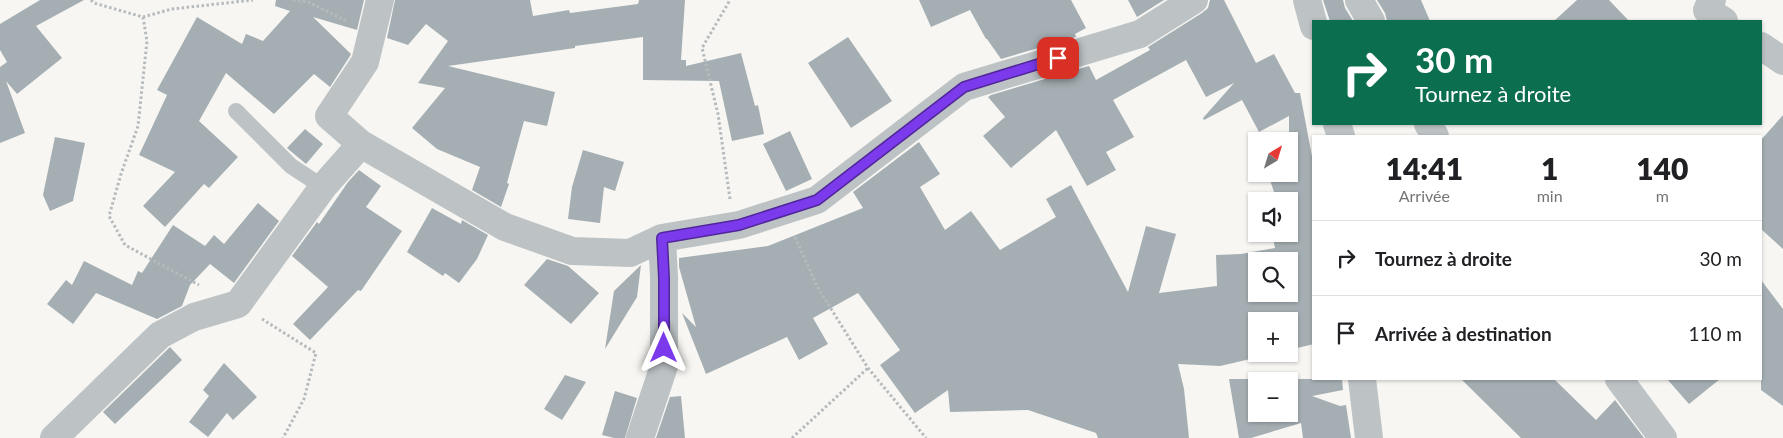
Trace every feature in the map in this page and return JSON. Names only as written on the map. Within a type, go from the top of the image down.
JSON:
[{"type":"street","points":[[380,0],[365,62],[329,116],[361,144],[505,227],[572,251],[630,253],[662,238],[739,225],[817,200],[964,87],[1140,34],[1194,0]]},
{"type":"street","points":[[1307,0],[1312,20]]},
{"type":"street","points":[[1360,0],[1370,20]]},
{"type":"street","points":[[1712,0],[1707,10],[1722,20]]},
{"type":"street","points":[[1762,47],[1783,61]]},
{"type":"street","points":[[54,438],[160,335],[194,317],[238,304],[323,187],[361,144]]},
{"type":"street","points":[[640,438],[664,366],[662,238]]},
{"type":"street","points":[[1362,380],[1369,438]]},
{"type":"street","points":[[1620,380],[1663,438]]},
{"type":"lane","points":[[236,111],[291,166],[323,187]]},
{"type":"path","points":[[91,0],[94,4],[143,17],[172,8],[253,0]]},
{"type":"path","points":[[293,0],[308,2],[339,16],[371,36]]},
{"type":"path","points":[[730,0],[702,48],[718,114],[730,201],[739,225]]},
{"type":"path","points":[[143,17],[148,41],[138,126],[109,216],[125,245],[178,275],[238,304],[316,353],[304,399],[283,438]]},
{"type":"path","points":[[784,211],[818,288],[868,368],[926,438]]},
{"type":"path","points":[[792,438],[868,368]]},
{"type":"building","points":[[40,0],[84,0],[36,26],[62,58],[17,94],[6,81],[25,133],[0,143],[0,67],[7,62],[0,50],[0,24]]},
{"type":"building","points":[[276,0],[364,0],[357,30],[313,17],[351,54],[330,87],[314,74],[274,114],[226,73],[199,121],[238,157],[209,188],[204,184],[165,227],[143,206],[175,172],[139,155],[167,95],[157,90],[197,17],[242,44],[246,34],[263,41],[290,11],[275,6]]},
{"type":"building","points":[[395,0],[530,0],[533,16],[569,10],[570,13],[638,4],[639,0],[685,0],[681,60],[686,60],[686,66],[741,53],[755,106],[758,105],[764,134],[732,141],[719,81],[643,80],[643,37],[448,66],[555,92],[547,126],[524,121],[507,183],[509,184],[501,207],[472,190],[480,167],[437,149],[412,128],[445,88],[418,83],[448,41],[426,24],[408,45],[387,38]]},
{"type":"building","points":[[919,0],[1071,0],[1086,28],[1075,34],[1076,37],[1001,59],[986,39],[970,10],[931,27]]},
{"type":"building","points":[[1128,0],[1164,0],[1137,17]]},
{"type":"building","points":[[1210,0],[1224,0],[1256,63],[1274,54],[1295,93],[1300,93],[1312,156],[1312,344],[1298,348],[1298,312],[1248,312],[1248,360],[1220,366],[1178,364],[1184,389],[1189,438],[1098,438],[1096,433],[1028,410],[950,412],[948,390],[915,413],[880,365],[900,350],[858,293],[813,318],[828,344],[799,360],[787,337],[706,374],[682,313],[696,327],[679,267],[679,258],[768,246],[863,208],[853,192],[919,142],[940,174],[920,187],[945,230],[971,211],[1000,250],[1056,217],[1046,199],[1071,185],[1128,292],[1146,226],[1176,234],[1159,293],[1217,286],[1216,255],[1248,253],[1248,302],[1298,302],[1298,252],[1252,252],[1275,248],[1274,242],[1298,242],[1298,192],[1274,192],[1271,182],[1298,182],[1298,132],[1289,132],[1289,116],[1259,132],[1242,100],[1204,120],[1203,118],[1234,83],[1206,97],[1186,60],[1113,100],[1134,137],[1106,152],[1116,170],[1087,186],[1056,130],[1011,168],[983,136],[1005,117],[988,97],[991,95],[1089,66],[1096,80],[1150,50],[1148,47],[1202,13],[1208,8]]},
{"type":"building","points":[[1323,0],[1343,0],[1345,8],[1352,20],[1330,20]]},
{"type":"building","points":[[1377,0],[1421,0],[1430,20],[1387,20]]},
{"type":"building","points":[[1577,0],[1609,0],[1628,20],[1555,20]]},
{"type":"building","points":[[848,37],[892,101],[851,128],[808,63]]},
{"type":"building","points":[[1783,115],[1783,249],[1762,230],[1762,139]]},
{"type":"building","points":[[305,129],[323,144],[306,164],[287,148]]},
{"type":"building","points":[[790,131],[812,179],[786,191],[763,144]]},
{"type":"building","points":[[55,137],[85,143],[73,201],[50,211],[43,195]]},
{"type":"building","points":[[583,150],[624,162],[615,191],[604,187],[600,223],[568,219],[572,187]]},
{"type":"building","points":[[359,170],[381,186],[366,207],[402,231],[361,291],[358,290],[310,340],[293,324],[328,287],[292,256],[317,222],[319,224],[348,182]]},
{"type":"building","points":[[258,203],[279,221],[234,283],[210,264],[190,285],[182,306],[157,319],[96,293],[73,324],[47,304],[66,280],[72,285],[84,261],[132,285],[138,271],[142,273],[173,225],[205,246],[214,235],[224,244]]},
{"type":"building","points":[[432,208],[461,224],[462,220],[488,235],[477,259],[459,283],[445,273],[443,276],[407,252]]},
{"type":"building","points":[[547,259],[568,266],[599,293],[571,324],[524,285]]},
{"type":"building","points":[[641,265],[637,297],[605,349],[614,291]]},
{"type":"building","points":[[1762,281],[1783,309],[1783,406],[1761,390]]},
{"type":"building","points":[[170,347],[182,360],[115,424],[103,412]]},
{"type":"building","points":[[224,363],[257,397],[233,420],[227,413],[208,437],[189,422],[209,396],[203,390]]},
{"type":"building","points":[[565,375],[586,382],[562,420],[544,409]]},
{"type":"building","points":[[1229,379],[1248,379],[1248,422],[1298,422],[1298,379],[1342,380],[1343,390],[1312,396],[1340,406],[1346,405],[1351,438],[1303,438],[1301,423],[1251,438],[1239,438]]},
{"type":"building","points":[[1462,380],[1555,380],[1596,420],[1615,400],[1644,438],[1521,438]]},
{"type":"building","points":[[1668,380],[1719,380],[1689,404]]},
{"type":"building","points":[[615,391],[637,398],[625,438],[602,435]]},
{"type":"building","points":[[681,396],[685,438],[656,438],[670,397]]},
{"type":"route","points":[[664,348],[662,238],[739,225],[817,200],[964,87],[1058,58]]}]
